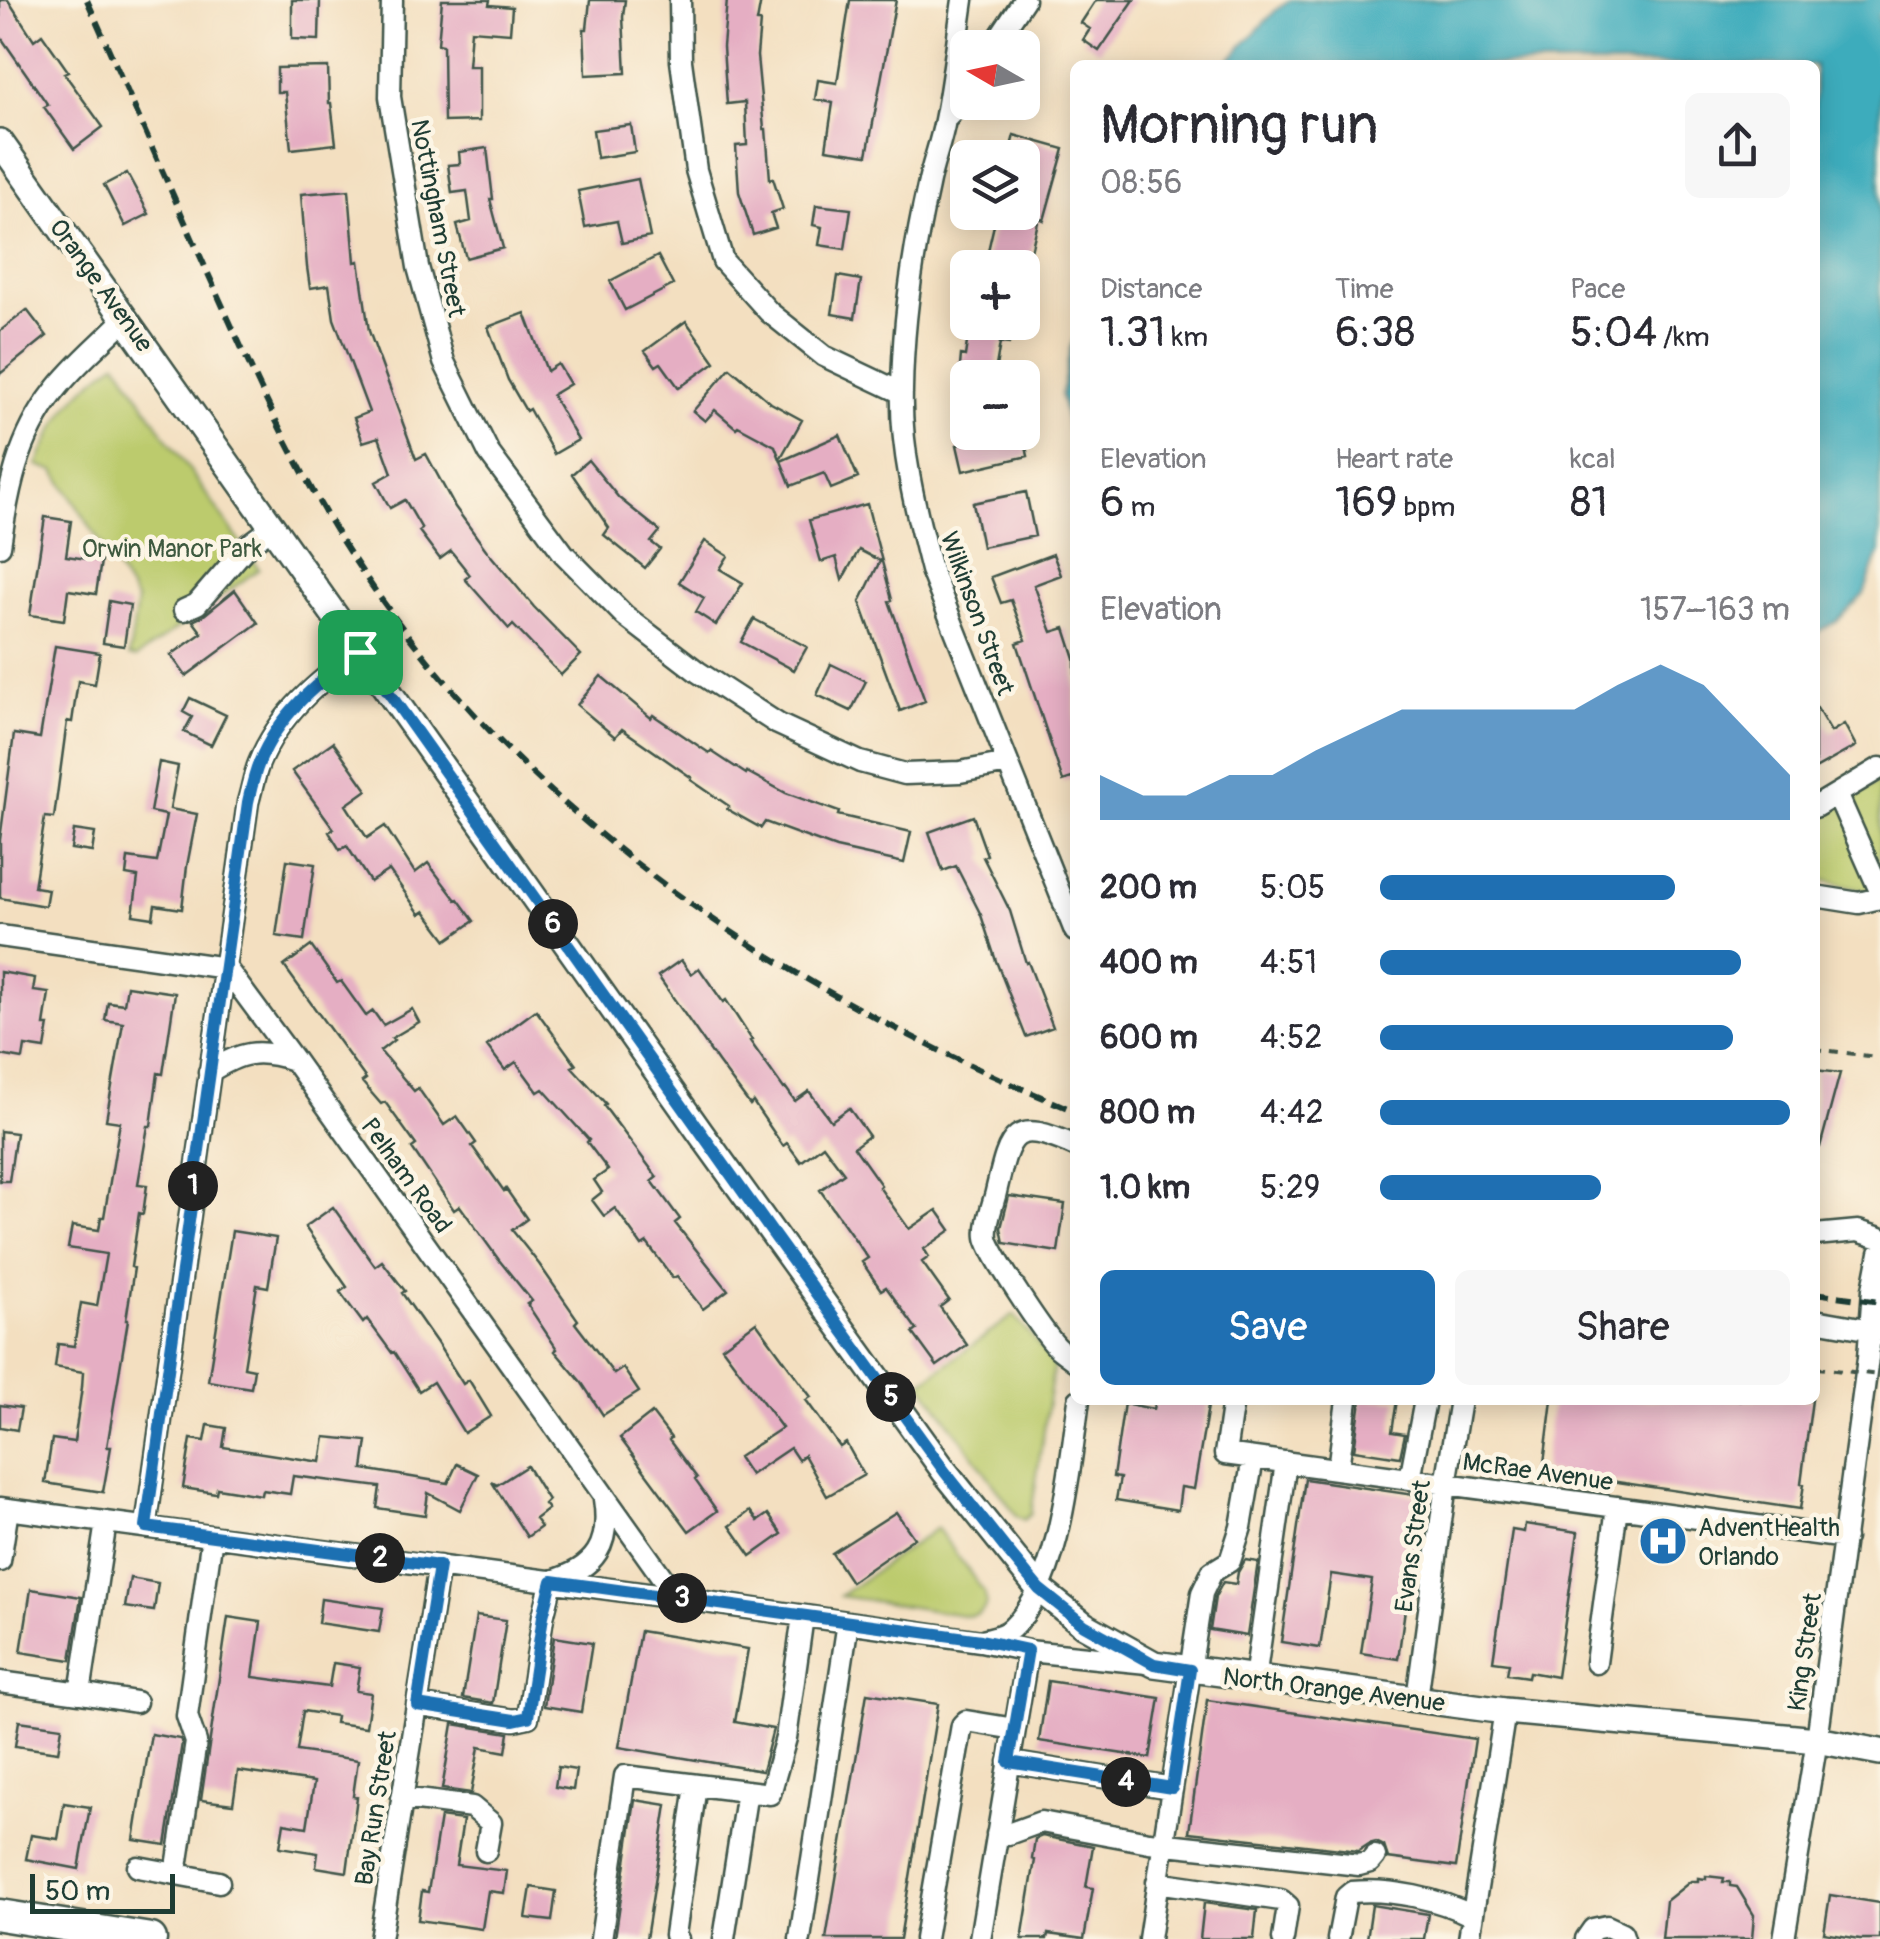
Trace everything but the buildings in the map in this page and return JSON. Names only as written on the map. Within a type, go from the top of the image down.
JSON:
[{"type":"highway","points":[[0,1915],[151,1939]]},
{"type":"main road","name":"Orange Avenue","points":[[0,142],[170,380]]},
{"type":"main road","name":"North Orange Avenue","points":[[170,380],[691,1119],[945,1472],[1039,1589],[1084,1625],[1154,1664],[1505,1712],[1817,1740],[1880,1752]]},
{"type":"street","name":"Nottingham Street","points":[[392,0],[390,97],[418,266],[444,362],[489,453],[564,554],[625,616],[698,672],[778,724],[860,762],[905,774],[960,772],[1008,763]]},
{"type":"street","points":[[680,0],[681,61],[696,170],[723,260],[769,312],[824,356],[902,393]]},
{"type":"street","name":"Wilkinson Street","points":[[963,0],[945,122],[928,183],[906,321],[902,393],[905,446],[915,509],[931,570],[1070,919]]},
{"type":"street","points":[[1004,30],[1024,0]]},
{"type":"street","name":"Wilkinson Street","points":[[945,122],[950,114]]},
{"type":"street","points":[[0,546],[14,465],[30,429],[55,390],[126,318]]},
{"type":"street","points":[[184,610],[196,604],[246,547],[273,527]]},
{"type":"street","points":[[146,1527],[248,802],[260,762],[283,721],[309,691],[360,652]]},
{"type":"street","points":[[1820,805],[1880,768]]},
{"type":"street","points":[[1820,897],[1859,902],[1880,894],[1837,794]]},
{"type":"street","points":[[0,936],[226,968]]},
{"type":"street","name":"Pelham Road","points":[[226,968],[678,1598]]},
{"type":"street","points":[[209,1072],[250,1052],[294,1060]]},
{"type":"street","points":[[1070,1144],[1043,1132],[1023,1132],[1012,1141],[1004,1158],[986,1234],[990,1249],[1040,1324],[1070,1357]]},
{"type":"street","points":[[1820,1234],[1858,1230],[1880,1238]]},
{"type":"street","name":"King Street","points":[[1784,1939],[1817,1740],[1874,1330],[1880,1253]]},
{"type":"street","points":[[1820,1321],[1874,1330]]},
{"type":"street","points":[[981,1640],[1011,1630],[1039,1589],[1053,1551],[1078,1405]]},
{"type":"street","name":"McRae Avenue","points":[[1232,1405],[1225,1454],[1845,1538]]},
{"type":"street","points":[[1338,1469],[1346,1405]]},
{"type":"street","points":[[1410,1479],[1424,1405]]},
{"type":"street","name":"Evans Street","points":[[1417,1700],[1459,1405]]},
{"type":"street","points":[[1857,1445],[1880,1448]]},
{"type":"street","points":[[1148,1939],[1202,1592],[1212,1572],[1230,1561],[1253,1458]]},
{"type":"street","points":[[1256,1678],[1286,1462]]},
{"type":"street","points":[[552,1581],[584,1567],[602,1544],[608,1521],[602,1492]]},
{"type":"street","points":[[1596,1663],[1617,1507]]},
{"type":"street","points":[[0,1557],[4,1509],[1154,1664]]},
{"type":"street","points":[[80,1693],[106,1522]]},
{"type":"street","points":[[176,1874],[196,1742],[188,1716],[212,1536]]},
{"type":"street","name":"Bay Run Street","points":[[380,1939],[439,1566]]},
{"type":"street","points":[[417,1705],[514,1720],[528,1717],[552,1581]]},
{"type":"street","points":[[601,1939],[625,1776],[770,1794],[786,1738],[804,1616]]},
{"type":"street","points":[[800,1939],[848,1622]]},
{"type":"street","points":[[980,1939],[1028,1650]]},
{"type":"street","points":[[0,1682],[136,1702]]},
{"type":"street","points":[[1468,1939],[1505,1712]]},
{"type":"street","points":[[926,1939],[962,1725],[966,1720],[1015,1728]]},
{"type":"street","points":[[1009,1762],[1172,1788]]},
{"type":"street","points":[[678,1939],[675,1935],[696,1785]]},
{"type":"street","points":[[724,1939],[747,1791]]},
{"type":"street","points":[[402,1798],[472,1807],[490,1822],[486,1851]]},
{"type":"street","points":[[997,1834],[1041,1822],[1149,1842],[1359,1865],[1375,1856]]},
{"type":"street","points":[[138,1867],[219,1882]]},
{"type":"street","points":[[1157,1882],[1281,1900],[1288,1906],[1283,1939]]},
{"type":"street","points":[[1338,1939],[1346,1897],[1352,1892],[1433,1900],[1472,1916]]},
{"type":"street","points":[[1586,1939],[1593,1929],[1607,1926],[1622,1933],[1624,1939]]},
{"type":"path","points":[[1820,1050],[1877,1058]]},
{"type":"path","points":[[1820,1368],[1880,1375]]},
{"type":"green space","name":"Orwin Manor Park","points":[[117,362],[259,569],[136,658],[129,656],[137,601],[55,471],[37,465],[68,407]]},
{"type":"green space","points":[[1880,780],[1880,852],[1872,893],[1820,879],[1820,817]]},
{"type":"green space","points":[[1014,1315],[1054,1364],[1031,1514],[1024,1520],[1017,1516],[921,1383]]},
{"type":"green space","points":[[937,1528],[984,1592],[982,1611],[969,1616],[840,1596]]},
{"type":"water","points":[[1291,0],[1872,0],[1880,21],[1880,551],[1864,594],[1837,621],[1820,631],[1820,60],[1229,60],[1277,9]]},
{"type":"water","points":[[1070,352],[1070,436],[1061,396]]},
{"type":"waterway","points":[[1875,5],[1879,0]]},
{"type":"railway","points":[[87,0],[250,367],[315,495],[401,627],[479,719],[564,802],[656,878],[754,946],[857,1008],[964,1062],[1070,1109]]},
{"type":"railway","points":[[1820,1294],[1880,1302]]},
{"type":"place","name":"AdventHealth Orlando","points":[[1663,1541]]},
{"type":"route","points":[[360,652],[771,1231],[945,1472],[1005,1548],[1039,1589],[1084,1625],[1154,1664],[1190,1670],[1172,1788],[1009,1762],[1028,1650],[981,1640],[552,1581],[528,1717],[514,1720],[417,1705],[439,1566],[146,1527],[248,802],[260,762],[283,721],[309,691],[360,652]]}]
